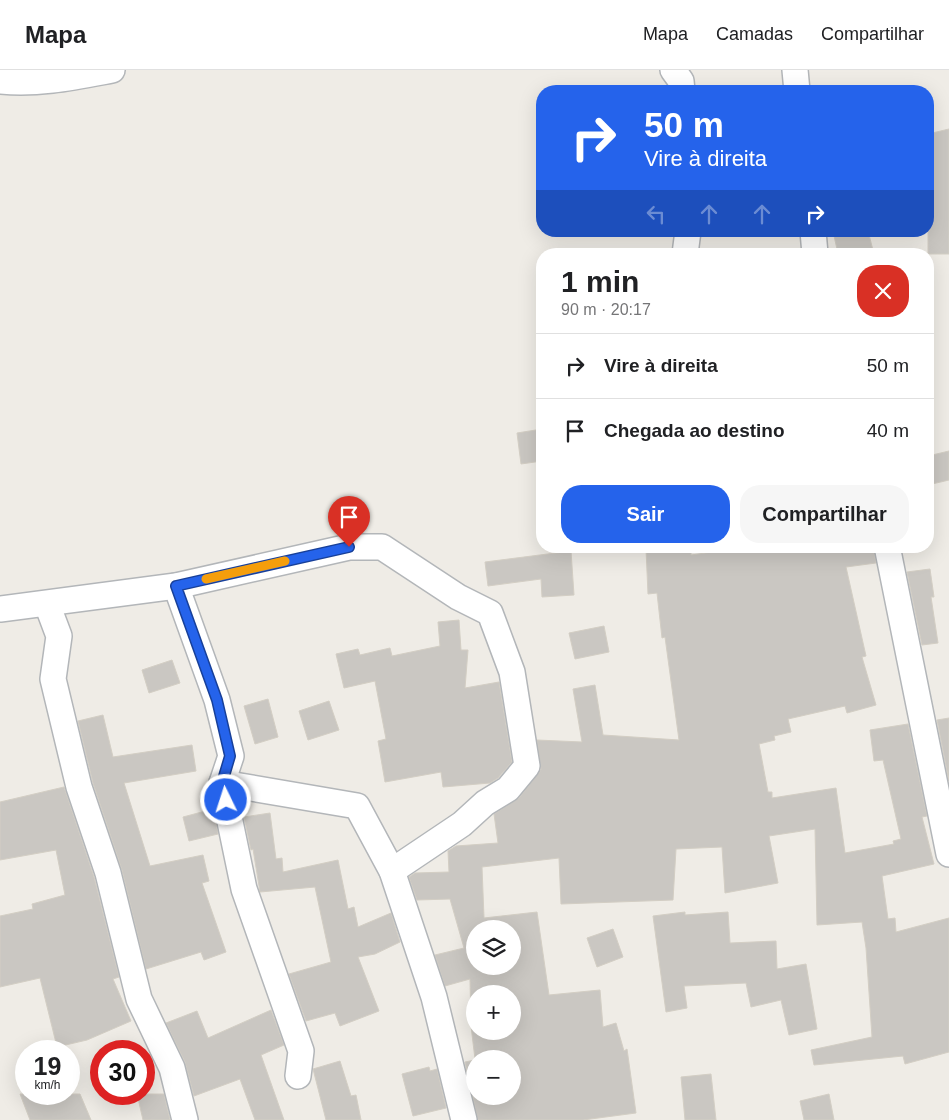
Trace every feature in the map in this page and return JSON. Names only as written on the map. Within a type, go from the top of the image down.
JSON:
[{"type":"street","points":[[0,81],[19,83],[58,80],[112,70]]},
{"type":"street","points":[[796,70],[797,85]]},
{"type":"street","points":[[0,610],[176,586],[349,547],[382,547],[458,597],[490,613],[512,672],[527,766],[508,789],[485,803],[462,824],[392,871]]},
{"type":"street","points":[[888,553],[949,854]]},
{"type":"street","points":[[176,586],[217,700],[230,756],[222,783],[244,889],[301,1051],[298,1076]]},
{"type":"street","points":[[47,604],[60,636],[53,679],[79,788],[108,873],[139,999],[172,1068],[184,1120]]},
{"type":"street","points":[[222,783],[357,806],[392,871],[434,997],[464,1120]]},
{"type":"building","points":[[949,129],[949,254],[934,254],[934,248],[928,248],[928,237],[934,237],[934,133]]},
{"type":"building","points":[[834,237],[870,237],[872,248],[837,248]]},
{"type":"building","points":[[536,430],[536,462],[521,464],[517,433]]},
{"type":"building","points":[[949,451],[949,480],[934,484],[934,455]]},
{"type":"building","points":[[555,553],[571,553],[574,595],[542,597],[541,579],[488,586],[485,562]]},
{"type":"building","points":[[646,553],[691,553],[691,555],[705,553],[874,553],[876,563],[846,567],[866,656],[862,657],[876,705],[847,713],[845,706],[788,719],[791,732],[774,736],[775,740],[759,744],[768,792],[772,792],[772,798],[836,788],[845,853],[894,844],[893,841],[901,839],[883,760],[874,761],[870,730],[908,724],[927,816],[922,817],[934,864],[882,876],[888,919],[895,918],[896,932],[949,918],[949,1052],[905,1064],[903,1056],[814,1065],[811,1050],[872,1037],[866,948],[862,922],[817,925],[815,829],[769,836],[778,883],[725,893],[722,847],[676,849],[673,900],[561,904],[559,858],[482,867],[484,918],[537,912],[549,995],[600,990],[603,1027],[616,1023],[624,1051],[627,1049],[636,1113],[583,1120],[478,1120],[475,1105],[521,1105],[521,1050],[474,1050],[473,1040],[521,1040],[521,985],[470,985],[470,979],[445,986],[435,955],[464,948],[450,899],[417,900],[409,877],[415,873],[449,872],[448,851],[456,846],[498,843],[494,814],[519,798],[541,770],[537,740],[582,742],[573,689],[595,685],[603,735],[679,740],[665,637],[662,638],[657,593],[648,594]]},
{"type":"building","points":[[930,569],[934,597],[931,597],[938,643],[922,645],[907,572]]},
{"type":"building","points":[[459,620],[461,650],[468,650],[465,688],[499,682],[512,762],[498,778],[490,783],[443,787],[441,772],[385,782],[378,741],[386,739],[375,681],[344,688],[336,654],[358,649],[360,655],[390,648],[392,656],[440,646],[438,622]]},
{"type":"building","points":[[604,626],[609,652],[575,659],[569,633]]},
{"type":"building","points":[[172,660],[180,683],[149,693],[142,670]]},
{"type":"building","points":[[268,699],[278,737],[255,744],[244,706]]},
{"type":"building","points":[[329,701],[339,730],[308,740],[299,711]]},
{"type":"building","points":[[103,715],[113,757],[192,745],[196,771],[124,783],[150,866],[203,855],[209,881],[202,883],[226,952],[204,960],[201,952],[146,969],[122,870],[93,783],[78,721]]},
{"type":"building","points":[[949,718],[949,781],[937,720]]},
{"type":"building","points":[[64,787],[94,877],[119,977],[113,979],[131,1021],[87,1040],[80,1042],[80,1040],[55,1040],[40,978],[0,987],[0,916],[33,909],[32,904],[65,895],[56,850],[0,860],[0,802]]},
{"type":"building","points":[[213,809],[218,834],[189,841],[183,817]]},
{"type":"building","points":[[270,813],[276,859],[282,858],[283,872],[338,860],[348,909],[354,907],[358,927],[391,913],[400,942],[375,954],[358,957],[379,1011],[340,1026],[335,1013],[306,1021],[289,974],[331,962],[315,887],[260,892],[253,849],[251,850],[244,817]]},
{"type":"building","points":[[685,912],[685,915],[728,912],[730,943],[776,941],[777,969],[806,964],[817,1029],[789,1035],[781,1000],[751,1007],[746,983],[684,986],[687,1008],[666,1012],[653,916]]},
{"type":"building","points":[[613,929],[623,957],[597,967],[587,938]]},
{"type":"building","points":[[271,1010],[284,1045],[261,1055],[284,1120],[255,1120],[240,1079],[194,1096],[185,1062],[166,1023],[197,1011],[208,1038]]},
{"type":"building","points":[[340,1061],[351,1096],[356,1095],[361,1120],[326,1120],[313,1069]]},
{"type":"building","points":[[429,1067],[430,1071],[437,1069],[446,1108],[413,1116],[402,1074]]},
{"type":"building","points":[[711,1074],[716,1120],[685,1120],[681,1077]]},
{"type":"building","points":[[80,1094],[91,1120],[30,1120],[24,1105],[80,1105]]},
{"type":"building","points":[[155,1094],[164,1094],[170,1120],[143,1120],[140,1105],[155,1105]]},
{"type":"building","points":[[829,1094],[834,1120],[804,1120],[800,1101]]},
{"type":"slow traffic","points":[[206,579],[285,561]]},
{"type":"route","points":[[226,800],[222,783],[230,756],[217,700],[176,586],[349,547]]}]
